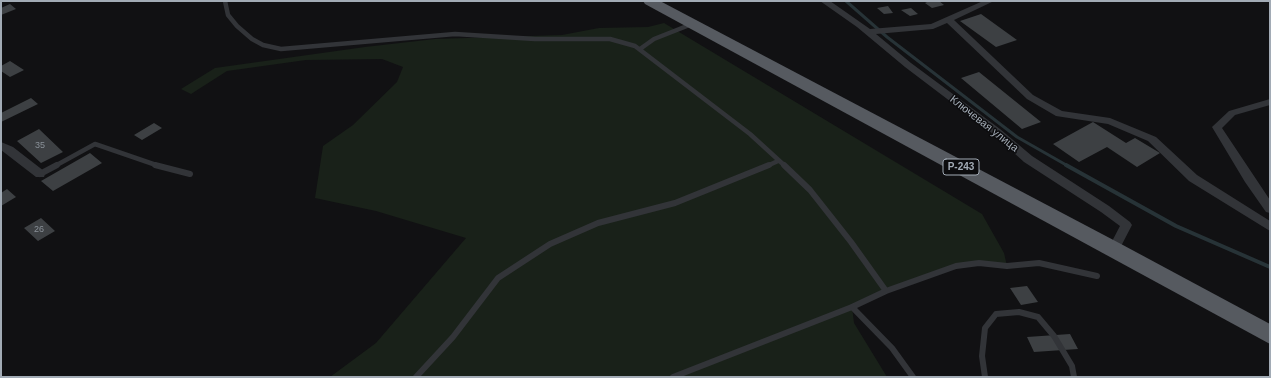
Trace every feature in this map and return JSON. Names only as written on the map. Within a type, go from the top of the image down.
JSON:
[{"type":"highway","name":"Р-243","points":[[650,1],[1114,249],[1270,335]]},
{"type":"street","name":"Ключевая улица","points":[[824,1],[868,32],[908,65],[996,131],[1028,159],[1126,225],[1114,249]]},
{"type":"street","points":[[868,32],[933,26],[990,1]]},
{"type":"street","points":[[949,20],[1030,97],[1060,114],[1110,121],[1152,139],[1193,178],[1270,227]]},
{"type":"street","points":[[1270,102],[1232,113],[1217,127],[1248,180],[1270,209]]},
{"type":"street","points":[[1,146],[9,150],[40,174]]},
{"type":"lane","points":[[225,1],[228,15],[237,26],[252,39],[263,45],[277,49],[299,49],[455,34],[535,39],[610,39],[629,43],[640,48],[750,134],[810,190],[851,242],[886,291]]},
{"type":"lane","points":[[640,48],[654,39],[693,24]]},
{"type":"lane","points":[[40,174],[96,144],[156,165],[190,174]]},
{"type":"lane","points":[[416,377],[454,338],[498,278],[550,244],[579,230],[598,223],[675,203],[778,161]]},
{"type":"lane","points":[[674,377],[852,307],[886,291],[956,266],[979,263],[1007,266],[1039,263],[1097,276]]},
{"type":"lane","points":[[852,307],[892,348],[914,377]]},
{"type":"lane","points":[[985,377],[982,356],[985,328],[996,314],[1019,312],[1038,317],[1063,350],[1072,366],[1074,377]]},
{"type":"shaded area","points":[[664,23],[982,214],[1004,253],[1007,266],[956,266],[852,307],[854,323],[887,377],[330,377],[376,343],[466,238],[376,211],[315,198],[323,146],[353,125],[397,82],[403,67],[382,59],[306,60],[227,71],[191,94],[181,89],[215,68],[365,47],[435,39],[562,35],[599,28],[648,27]]},
{"type":"building","points":[[929,1],[939,1],[944,5],[932,8],[925,3]]},
{"type":"building","points":[[10,4],[16,9],[1,15],[1,8]]},
{"type":"building","points":[[888,6],[893,13],[884,14],[877,8]]},
{"type":"building","points":[[911,8],[918,14],[910,16],[901,10]]},
{"type":"building","points":[[981,14],[1017,40],[996,47],[960,21]]},
{"type":"building","points":[[10,61],[24,70],[10,77],[1,71],[1,66]]},
{"type":"building","points":[[979,72],[1041,122],[1022,129],[961,78]]},
{"type":"building","points":[[31,98],[38,104],[1,122],[1,113]]},
{"type":"building","points":[[1093,122],[1126,143],[1135,138],[1160,153],[1137,167],[1107,147],[1079,162],[1053,144]]},
{"type":"building","points":[[154,123],[162,128],[142,140],[134,135]]},
{"type":"building","points":[[39,129],[63,152],[41,163],[17,141]]},
{"type":"building","points":[[90,153],[102,163],[53,191],[41,181]]},
{"type":"building","points":[[7,189],[16,197],[1,206],[1,193]]},
{"type":"building","points":[[41,218],[55,231],[38,241],[24,228]]},
{"type":"building","points":[[1027,286],[1038,302],[1021,305],[1010,288]]},
{"type":"building","points":[[1070,334],[1078,349],[1034,352],[1027,337]]},
{"type":"waterway","points":[[846,1],[887,37],[1017,137],[1068,166]]},
{"type":"waterway","points":[[1066,165],[1176,226],[1270,267]]}]
